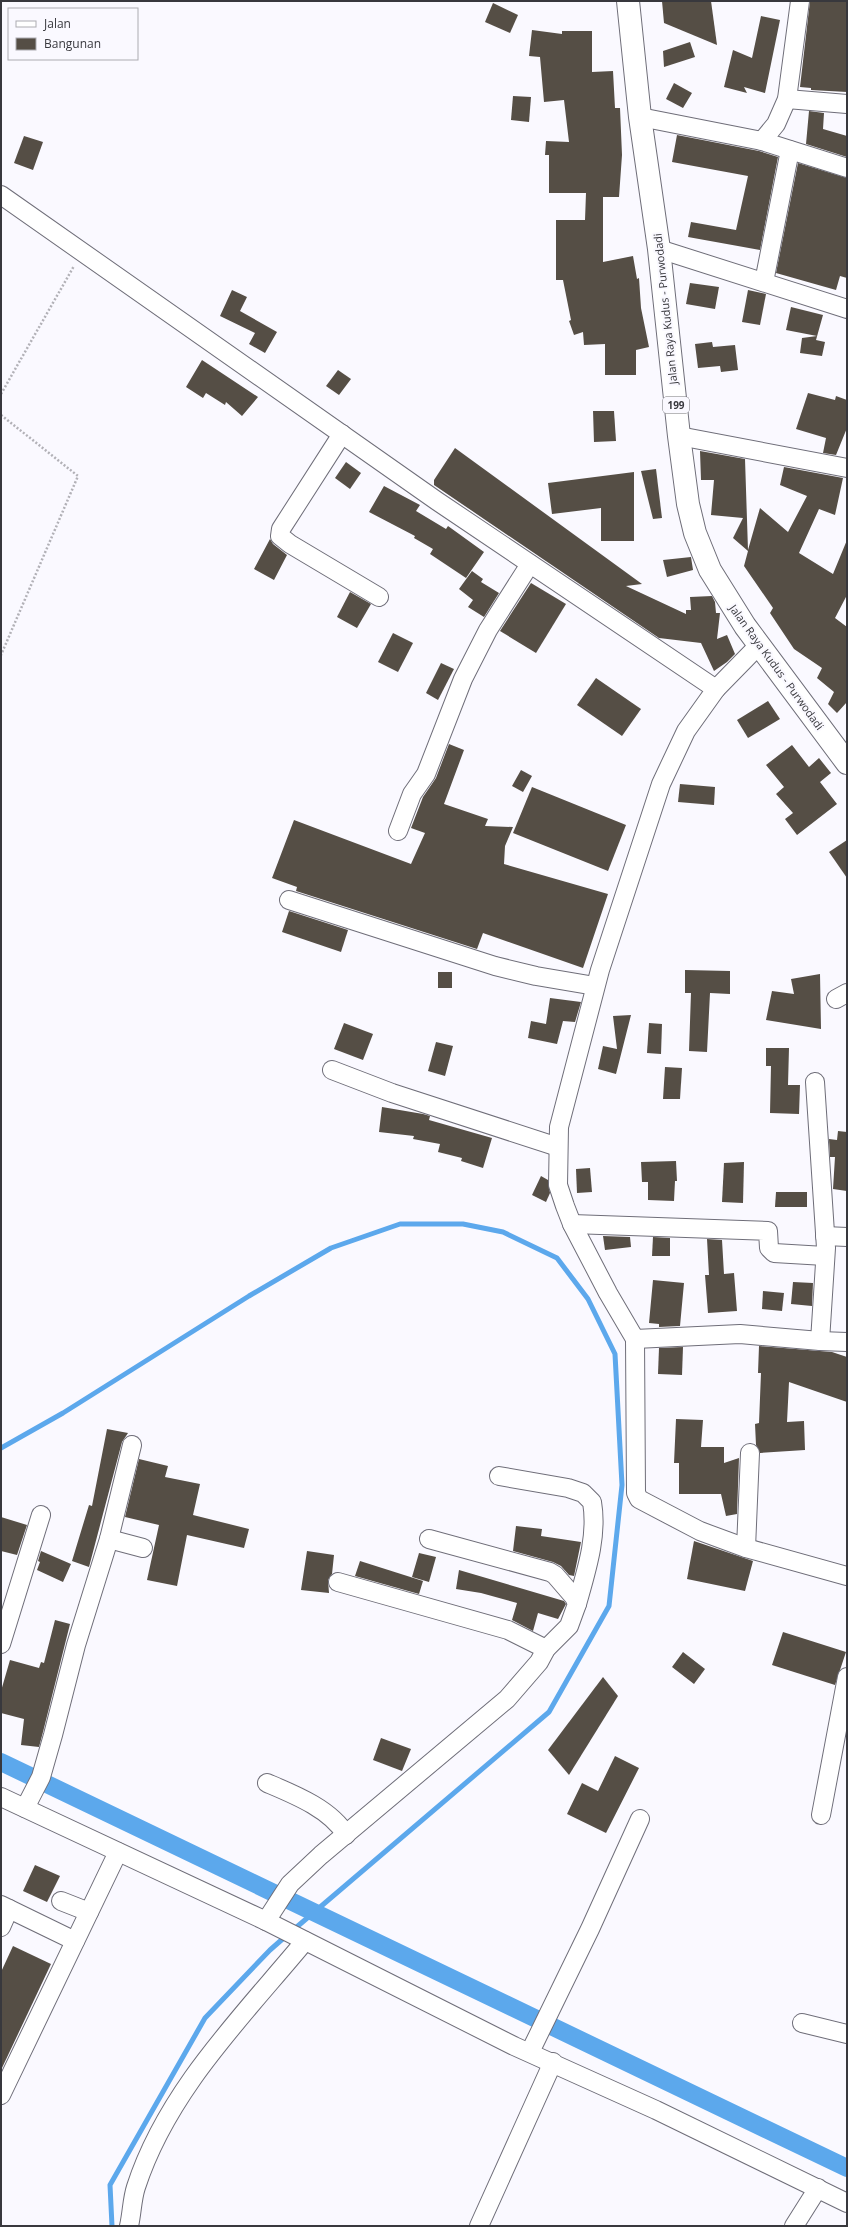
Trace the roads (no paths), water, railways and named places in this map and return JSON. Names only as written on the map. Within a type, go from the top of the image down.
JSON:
[{"type":"main road","name":"Jalan Raya Kudus - Purwodadi","points":[[628,1],[640,118],[659,249],[679,436],[688,504],[695,533],[710,570],[759,645],[846,759]]},
{"type":"street","points":[[762,141],[776,124],[787,99],[800,1]]},
{"type":"street","points":[[787,99],[847,104]]},
{"type":"street","points":[[640,118],[762,141],[847,168]]},
{"type":"street","points":[[764,282],[790,150]]},
{"type":"street","points":[[1,195],[530,564],[716,689]]},
{"type":"street","points":[[659,249],[847,309]]},
{"type":"street","points":[[342,434],[281,529],[280,536],[290,544],[379,597]]},
{"type":"street","points":[[679,436],[847,468]]},
{"type":"street","points":[[398,831],[412,794],[426,774],[463,678],[488,630],[530,564]]},
{"type":"street","points":[[759,645],[716,689],[686,731],[661,784],[595,986],[562,1108],[558,1147],[558,1185],[572,1224],[608,1293],[635,1339],[637,1495],[639,1499],[700,1531],[746,1548],[847,1576]]},
{"type":"street","points":[[289,900],[495,966],[536,976],[595,986]]},
{"type":"street","points":[[332,1070],[392,1093],[558,1147]]},
{"type":"street","points":[[814,1082],[825,1236],[820,1341]]},
{"type":"street","points":[[572,1224],[768,1231],[769,1248],[774,1253],[825,1256]]},
{"type":"street","points":[[825,1236],[847,1237]]},
{"type":"street","points":[[635,1339],[740,1334],[847,1342]]},
{"type":"street","points":[[27,1805],[41,1776],[76,1645],[109,1539],[132,1444]]},
{"type":"street","points":[[746,1548],[750,1453]]},
{"type":"street","points":[[130,2226],[136,2189],[147,2157],[175,2104],[205,2060],[284,1927],[290,1884],[507,1699],[539,1662],[546,1649],[569,1626],[577,1604],[588,1563],[593,1529],[594,1511],[592,1502],[588,1496],[568,1488],[499,1476]]},
{"type":"street","points":[[1,1644],[42,1515]]},
{"type":"street","points":[[109,1539],[143,1548]]},
{"type":"street","points":[[429,1539],[550,1572],[555,1575],[574,1597],[577,1604]]},
{"type":"street","points":[[338,1582],[508,1630],[546,1649]]},
{"type":"street","points":[[821,1815],[847,1677]]},
{"type":"street","points":[[267,1782],[317,1809],[336,1822],[346,1835]]},
{"type":"street","points":[[1,1797],[27,1805],[118,1852],[284,1927],[534,2046],[553,2062],[847,2203]]},
{"type":"street","points":[[534,2046],[640,1819]]},
{"type":"street","points":[[1,2095],[118,1852]]},
{"type":"street","points":[[61,1901],[89,1912]]},
{"type":"street","points":[[1,1927],[5,1907],[75,1941]]},
{"type":"street","points":[[802,2023],[847,2034]]},
{"type":"street","points":[[479,2226],[553,2062]]},
{"type":"street","points":[[794,2226],[818,2188]]},
{"type":"waterway","points":[[1,1448],[63,1413],[249,1296],[331,1248],[400,1224],[463,1224],[503,1232],[557,1258],[588,1299],[615,1354],[622,1485],[609,1606],[549,1712],[292,1931]]},
{"type":"waterway","points":[[1,1762],[847,2168]]},
{"type":"waterway","points":[[112,2226],[110,2185],[205,2018],[270,1950],[286,1936]]}]
